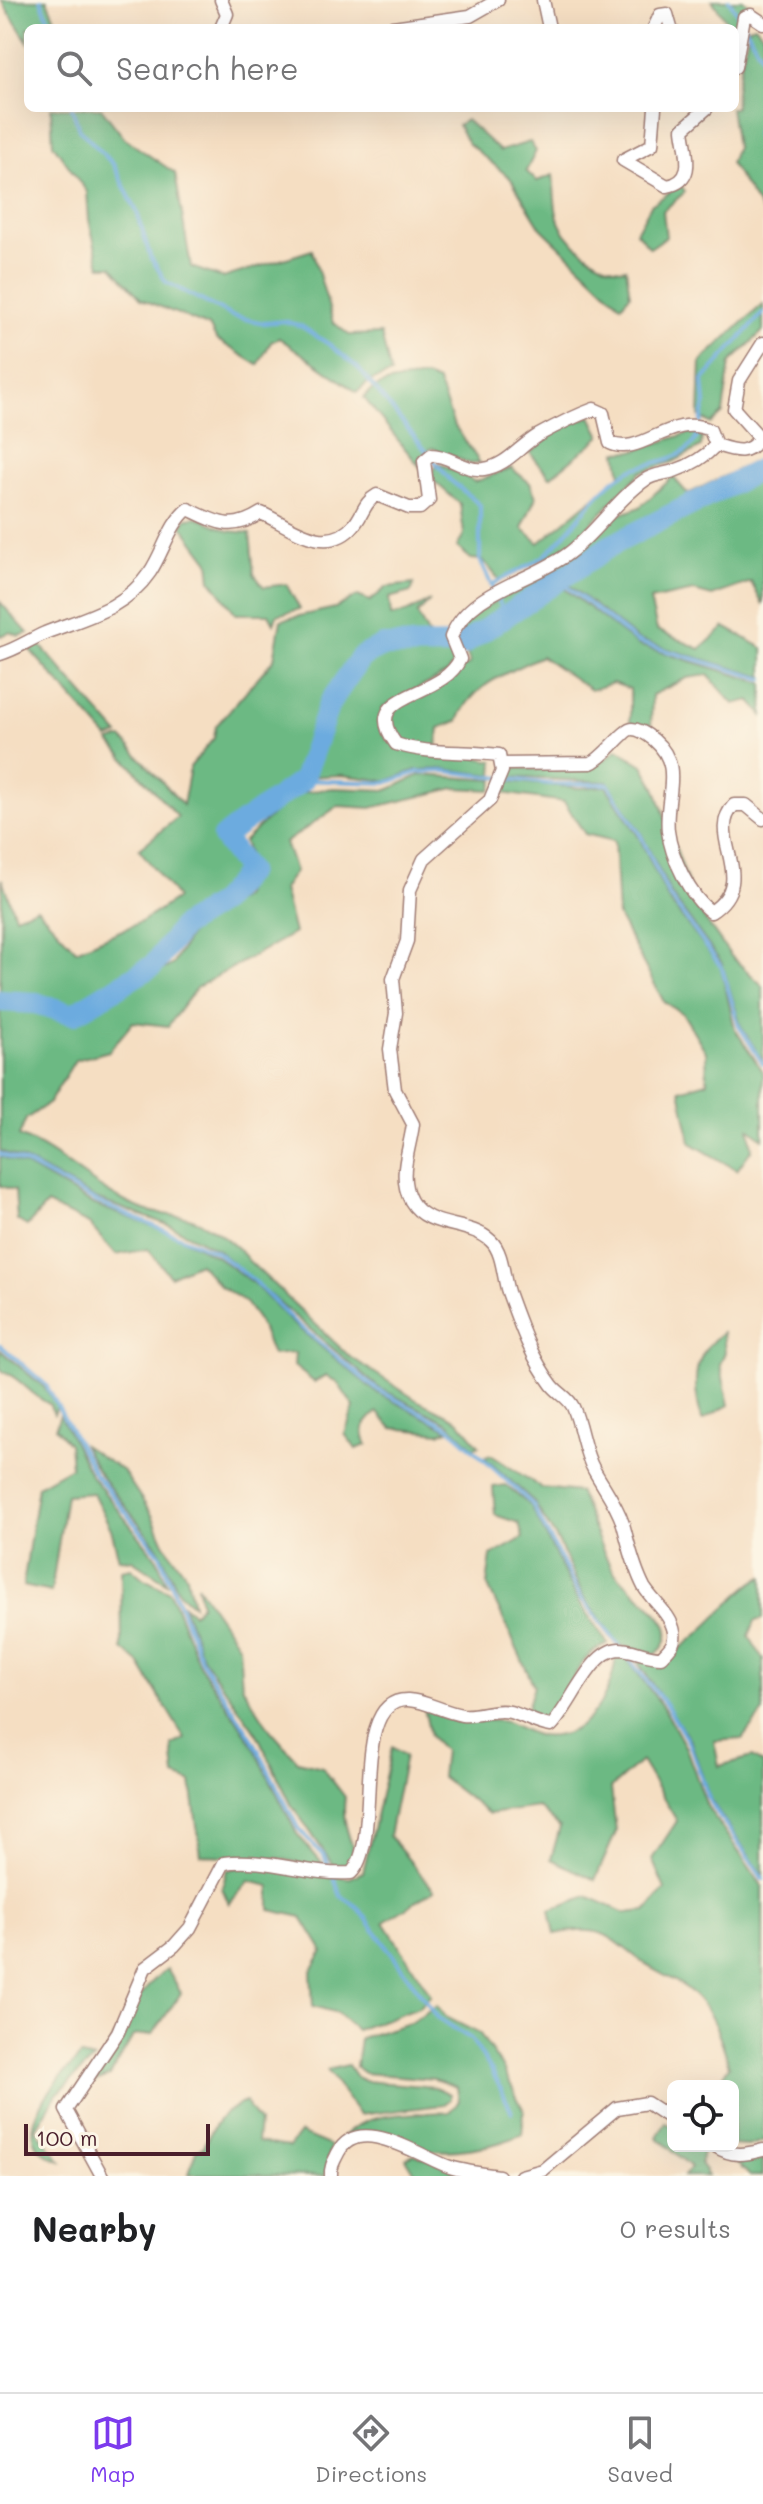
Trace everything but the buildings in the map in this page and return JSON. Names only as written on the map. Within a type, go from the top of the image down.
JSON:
[{"type":"street","points":[[221,0],[227,14],[223,24]]},
{"type":"street","points":[[414,24],[470,16],[498,0]]},
{"type":"street","points":[[543,0],[548,24]]},
{"type":"street","points":[[656,24],[660,15],[667,14],[670,24]]},
{"type":"street","points":[[739,45],[744,17],[751,15],[763,23]]},
{"type":"street","points":[[655,112],[652,145],[623,160],[667,186],[674,185],[687,172],[690,159],[683,129],[702,112]]},
{"type":"street","points":[[716,445],[742,452],[753,448],[760,438],[734,409],[739,381],[763,343]]},
{"type":"street","points":[[0,654],[48,632],[94,617],[133,593],[164,551],[180,514],[188,509],[231,525],[242,525],[261,513],[310,538],[329,539],[344,535],[355,524],[368,500],[377,495],[409,508],[420,508],[429,500],[424,461],[431,455],[441,455],[470,469],[485,469],[513,456],[535,438],[594,409],[603,413],[610,443],[617,446],[634,445],[681,425],[696,423],[710,430],[716,445]]},
{"type":"street","points":[[102,2176],[66,2110],[118,2032],[145,1968],[174,1946],[190,1928],[224,1863],[278,1862],[333,1874],[351,1873],[362,1863],[370,1802],[373,1732],[378,1718],[390,1706],[405,1699],[463,1715],[510,1712],[551,1726],[570,1705],[595,1660],[607,1651],[622,1649],[645,1658],[661,1657],[672,1647],[675,1635],[670,1619],[645,1588],[636,1570],[623,1523],[611,1496],[593,1469],[572,1403],[553,1386],[523,1333],[503,1278],[499,1253],[491,1241],[479,1233],[444,1224],[416,1209],[405,1184],[413,1124],[395,1090],[390,1049],[396,1013],[393,979],[407,941],[410,890],[424,859],[477,813],[497,786],[502,767],[499,755],[414,750],[396,744],[386,731],[386,710],[399,700],[442,682],[460,659],[451,637],[465,616],[503,586],[522,581],[567,555],[645,479],[675,471],[706,456],[716,445]]},
{"type":"street","points":[[502,767],[591,763],[603,758],[624,731],[633,729],[647,734],[663,748],[673,766],[668,804],[670,841],[690,887],[701,905],[711,912],[718,907],[734,881],[734,866],[724,830],[725,814],[734,805],[746,805],[763,819]]},
{"type":"street","points":[[521,2176],[543,2170],[617,2108],[647,2103],[667,2116]]},
{"type":"street","points":[[331,2176],[330,2170],[341,2148],[355,2138],[382,2137],[450,2167],[499,2176]]},
{"type":"street","points":[[724,2152],[744,2155],[763,2150]]},
{"type":"green space","points":[[1,0],[47,0],[57,24],[24,24],[24,36]]},
{"type":"green space","points":[[712,0],[743,0],[762,17],[748,13],[739,27],[739,24],[728,24]]},
{"type":"green space","points":[[755,25],[763,34],[763,88],[759,92],[763,110],[763,213],[730,163],[736,147],[731,112],[739,112],[739,72],[749,27]]},
{"type":"green space","points":[[51,112],[104,112],[125,139],[175,173],[191,267],[223,278],[312,250],[333,322],[349,335],[381,334],[391,374],[370,381],[357,392],[279,338],[271,342],[258,365],[216,339],[210,327],[141,299],[112,266],[100,266],[89,220],[87,192],[53,144]]},
{"type":"green space","points":[[466,120],[500,151],[530,142],[536,151],[526,171],[537,181],[553,175],[557,215],[566,233],[580,249],[599,262],[626,268],[630,295],[621,305],[541,228],[511,179],[468,143],[458,125]]},
{"type":"green space","points":[[681,185],[685,192],[663,211],[666,237],[650,248],[636,232],[651,205]]},
{"type":"green space","points":[[763,304],[763,331],[730,363],[723,413],[711,424],[699,416],[701,361]]},
{"type":"green space","points":[[425,377],[438,382],[453,423],[480,463],[471,464],[432,448],[419,458],[419,466],[364,398],[384,384]]},
{"type":"green space","points":[[591,416],[601,436],[550,477],[530,453],[560,428]]},
{"type":"green space","points":[[692,432],[702,437],[701,447],[673,462],[641,472],[568,547],[500,581],[483,560],[471,559],[457,547],[464,534],[460,504],[433,480],[433,471],[439,463],[475,482],[511,468],[530,483],[536,497],[522,528],[539,543],[621,475],[617,452],[633,451]]},
{"type":"green space","points":[[763,457],[763,465],[647,522],[465,640],[459,638],[467,619],[523,584],[611,518],[640,507],[673,477],[688,494]]},
{"type":"green space","points":[[763,471],[763,605],[751,582],[712,596],[694,591],[650,600],[657,630],[700,649],[725,627],[763,648],[763,677],[638,640],[565,582],[611,549]]},
{"type":"green space","points":[[197,517],[229,531],[250,533],[254,574],[264,587],[286,584],[300,609],[277,615],[274,623],[269,614],[236,614],[211,580],[209,562],[182,526],[187,518]]},
{"type":"green space","points":[[414,584],[411,592],[389,598],[391,616],[430,601],[417,614],[429,636],[446,639],[448,644],[382,642],[359,654],[325,701],[300,778],[214,839],[240,869],[231,877],[217,900],[176,923],[149,962],[103,992],[73,1005],[0,992],[2,879],[15,916],[37,908],[76,950],[141,922],[177,898],[139,849],[178,817],[109,741],[122,738],[183,805],[190,767],[214,738],[216,726],[274,659],[281,620],[335,608],[358,596],[370,601],[387,587]]},
{"type":"green space","points":[[561,586],[638,645],[763,683],[763,716],[750,700],[734,704],[708,675],[687,678],[652,695],[651,729],[630,723],[630,689],[613,683],[591,690],[541,656],[481,689],[464,708],[458,721],[439,728],[437,748],[397,740],[387,717],[391,708],[470,664],[465,648]]},
{"type":"green space","points":[[0,602],[28,633],[19,636],[11,632],[0,636]]},
{"type":"green space","points":[[39,644],[119,735],[108,738],[30,650]]},
{"type":"green space","points":[[384,649],[451,650],[454,662],[448,673],[383,707],[381,729],[388,741],[494,761],[493,775],[444,769],[416,770],[387,781],[342,775],[306,777],[325,722],[343,687],[354,671]]},
{"type":"green space","points":[[617,749],[643,765],[655,787],[696,907],[731,956],[763,986],[763,1061],[741,1026],[722,964],[671,894],[641,833],[608,782],[505,777],[508,767],[552,771],[580,769],[606,759]]},
{"type":"green space","points":[[420,775],[494,780],[491,790],[455,788],[371,808],[338,806],[285,843],[295,871],[283,889],[294,933],[196,988],[168,1026],[133,1022],[109,1051],[75,1060],[49,1103],[26,1119],[19,1136],[51,1153],[125,1202],[152,1212],[192,1219],[220,1234],[349,1356],[418,1401],[458,1420],[479,1445],[474,1448],[448,1423],[379,1388],[216,1249],[171,1226],[96,1199],[26,1161],[0,1151],[0,1007],[77,1019],[173,964],[194,927],[242,897],[253,869],[244,841],[294,794],[332,788],[388,790]]},
{"type":"green space","points":[[506,781],[580,788],[606,786],[640,839],[669,901],[721,968],[735,1029],[763,1072],[763,1139],[749,1128],[752,1149],[737,1170],[691,1143],[680,1090],[707,1082],[706,1052],[683,1014],[664,1002],[618,916],[614,841],[585,834],[564,802],[502,793]]},
{"type":"green space","points":[[0,1156],[26,1166],[93,1204],[173,1234],[216,1256],[254,1284],[291,1322],[376,1392],[449,1430],[440,1433],[392,1428],[377,1412],[364,1426],[367,1445],[356,1449],[345,1434],[354,1407],[337,1382],[326,1376],[314,1382],[294,1366],[295,1353],[272,1355],[259,1322],[244,1301],[220,1286],[199,1263],[170,1276],[148,1249],[116,1255],[89,1224],[47,1204],[27,1226],[17,1220],[15,1190],[0,1186]]},
{"type":"green space","points":[[723,1332],[725,1352],[720,1364],[729,1405],[702,1420],[697,1372],[705,1351]]},
{"type":"green space","points":[[0,1350],[45,1388],[57,1407],[54,1414],[49,1404],[0,1370]]},
{"type":"green space","points":[[60,1415],[90,1474],[157,1559],[167,1583],[132,1560],[119,1559],[111,1529],[93,1493],[66,1495],[51,1592],[23,1586],[38,1486],[71,1467],[69,1444],[55,1428]]},
{"type":"green space","points":[[83,1445],[123,1471],[152,1515],[165,1545],[187,1576],[193,1605],[181,1593],[160,1552],[109,1487]]},
{"type":"green space","points":[[491,1455],[542,1488],[579,1492],[612,1568],[662,1620],[667,1631],[666,1643],[656,1654],[619,1645],[583,1596],[559,1543],[533,1501],[484,1457]]},
{"type":"green space","points":[[505,1485],[531,1506],[579,1602],[608,1644],[597,1649],[581,1665],[555,1717],[543,1719],[526,1712],[534,1686],[487,1584],[491,1556],[523,1538],[519,1523],[495,1515],[493,1487]]},
{"type":"green space","points":[[131,1568],[144,1579],[170,1592],[199,1664],[252,1743],[297,1834],[327,1869],[277,1858],[201,1855],[191,1782],[175,1776],[172,1745],[185,1739],[139,1663],[122,1649],[121,1570]]},
{"type":"green space","points":[[763,1576],[763,1619],[755,1621],[749,1636],[763,1659],[763,1712],[742,1739],[714,1741],[719,1766],[752,1757],[763,1764],[763,1876],[710,1799],[691,1742],[637,1661],[655,1660],[689,1642],[748,1586]]},
{"type":"green space","points":[[197,1585],[239,1646],[242,1686],[271,1731],[298,1761],[322,1767],[345,1797],[345,1823],[355,1861],[350,1867],[336,1869],[291,1804],[257,1734],[202,1657],[183,1605],[193,1613],[201,1604]]},
{"type":"green space","points":[[616,1655],[624,1655],[665,1710],[686,1748],[707,1806],[763,1887],[763,2141],[748,2146],[739,2145],[739,2080],[718,2080],[729,2066],[715,2026],[698,1999],[685,1987],[652,1969],[606,1935],[586,1931],[555,1934],[550,1910],[587,1896],[625,1913],[646,1911],[665,1889],[652,1859],[677,1821],[641,1761],[611,1788],[616,1832],[595,1880],[551,1859],[560,1827],[538,1807],[489,1814],[441,1777],[444,1750],[430,1736],[424,1708],[458,1721],[501,1721],[536,1735],[557,1736],[572,1731],[595,1712],[614,1670]]},
{"type":"green space","points":[[392,1747],[405,1756],[389,1836],[434,1890],[384,1922],[431,1995],[419,2007],[356,2030],[337,2013],[313,2006],[311,1972],[323,1951],[302,1917],[270,1910],[270,1886],[249,1881],[229,1904],[222,1888],[227,1870],[250,1865],[350,1878],[363,1872]]},
{"type":"green space","points":[[167,1969],[181,1993],[153,2034],[133,2036],[110,2076],[88,2085],[134,2005]]},
{"type":"green space","points":[[437,2005],[446,2017],[480,2034],[502,2067],[524,2111],[522,2134],[485,2146],[442,2151],[428,2150],[373,2133],[344,2136],[354,2128],[379,2118],[449,2112],[459,2101],[457,2087],[434,2079],[364,2073],[356,2067],[360,2038],[410,2023]]},
{"type":"green space","points":[[81,2056],[94,2059],[57,2094],[36,2129],[61,2161],[43,2152],[35,2140],[34,2126],[47,2095]]},
{"type":"green space","points":[[348,2065],[356,2077],[365,2081],[435,2087],[450,2094],[450,2099],[442,2105],[359,2115],[327,2070]]},
{"type":"green space","points":[[245,2102],[259,2122],[257,2142],[289,2147],[300,2133],[331,2146],[325,2176],[189,2174],[196,2150],[202,2148],[219,2120]]},
{"type":"green space","points":[[666,2122],[667,2146],[657,2137]]},
{"type":"green space","points":[[674,2152],[703,2152],[700,2163],[708,2176],[684,2176],[691,2167]]},
{"type":"green space","points":[[763,2153],[763,2176],[750,2176],[731,2158]]},
{"type":"green space","points":[[414,2154],[476,2176],[417,2176],[406,2158]]},
{"type":"waterway","points":[[41,0],[50,24]]},
{"type":"waterway","points":[[729,0],[740,19]]},
{"type":"waterway","points":[[745,26],[763,59]]},
{"type":"waterway","points":[[763,93],[757,135],[763,167]]},
{"type":"waterway","points":[[73,112],[79,129],[113,164],[137,212],[150,256],[166,282],[232,316],[264,323],[284,321],[301,326],[330,345],[358,368],[450,480],[480,505],[480,560],[506,617]]},
{"type":"waterway","points":[[701,423],[705,404],[703,380],[763,313]]},
{"type":"waterway","points":[[491,585],[545,555],[620,476],[681,454],[695,441],[699,431]]},
{"type":"waterway","points":[[0,1001],[35,1003],[73,1014],[154,965],[183,926],[221,902],[248,871],[223,837],[303,780],[329,704],[361,657],[383,646],[462,645],[610,546],[763,468]]},
{"type":"waterway","points":[[560,581],[637,642],[763,679]]},
{"type":"waterway","points":[[303,780],[386,783],[418,772],[446,771],[550,784],[608,784],[641,836],[669,896],[722,968],[739,1026],[763,1064]]},
{"type":"waterway","points":[[0,1154],[27,1164],[97,1202],[216,1252],[253,1280],[292,1320],[376,1389],[450,1428],[532,1504],[581,1598],[620,1647]]},
{"type":"waterway","points":[[0,1345],[46,1385],[94,1473],[160,1555],[202,1662],[253,1740],[298,1828],[324,1856],[329,1868]]},
{"type":"waterway","points":[[625,1654],[667,1706],[690,1745],[710,1802],[763,1879]]},
{"type":"waterway","points":[[333,1876],[341,1896],[358,1907],[438,2018],[471,2039],[492,2071],[512,2112]]}]
